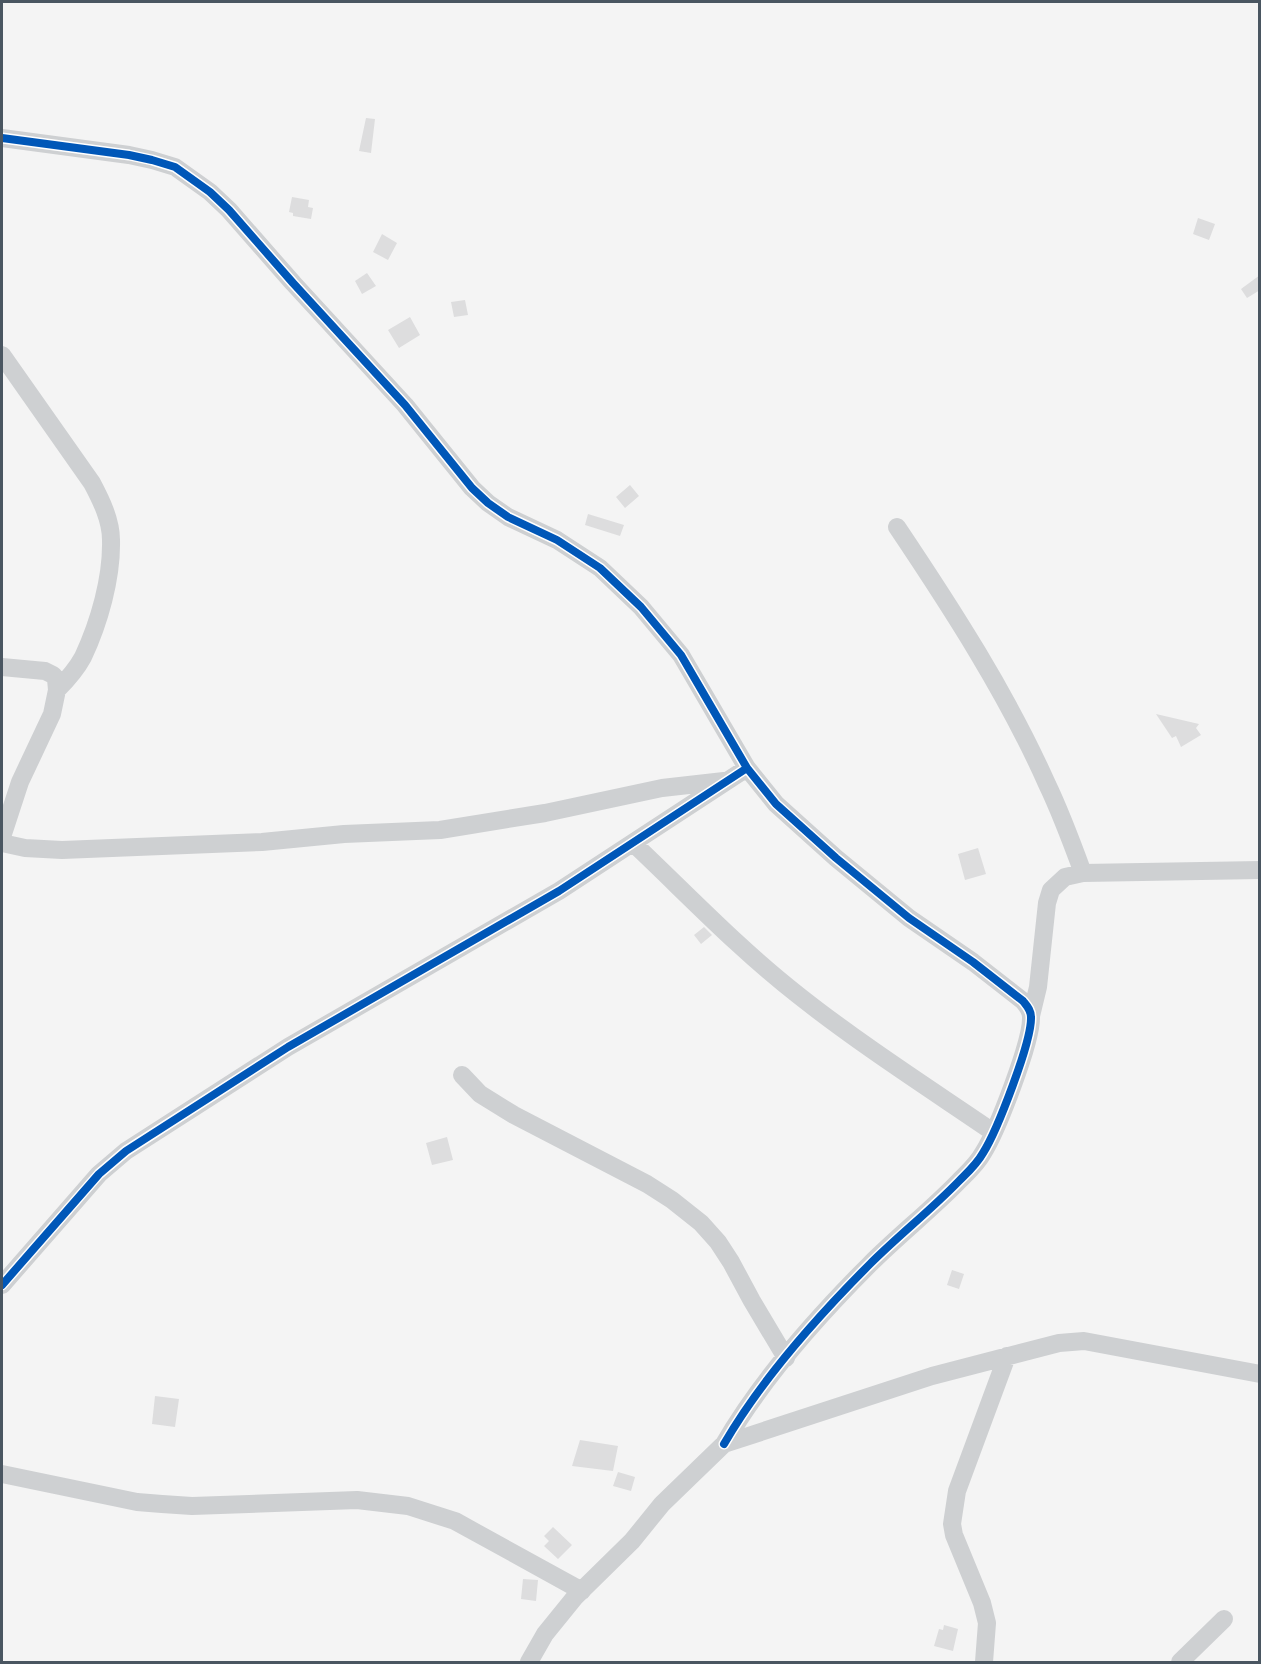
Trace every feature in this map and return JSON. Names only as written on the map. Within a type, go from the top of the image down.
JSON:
[{"type":"street","points":[[2,138],[152,160],[175,167],[210,192],[230,210],[293,283],[405,405],[472,488],[508,517],[557,540],[600,568],[641,607],[681,655],[747,768],[776,804],[836,858],[909,918],[973,962],[1023,1001],[1031,1016]]},
{"type":"street","points":[[2,355],[92,483],[101,501],[111,539],[109,571],[98,616],[82,658],[71,676],[57,690]]},
{"type":"street","points":[[897,527],[935,583],[1004,698],[1047,783],[1083,873]]},
{"type":"street","points":[[2,668],[45,671],[56,679],[57,690],[52,714],[20,782],[2,837]]},
{"type":"street","points":[[2,1285],[99,1174],[126,1151],[288,1047],[522,914],[747,768]]},
{"type":"street","points":[[2,843],[25,848],[62,850],[262,842],[344,834],[440,830],[545,813],[662,789],[728,781]]},
{"type":"street","points":[[633,843],[754,958],[797,994],[840,1027],[993,1132]]},
{"type":"street","points":[[529,1662],[545,1634],[582,1590],[632,1541],[662,1504],[724,1444],[735,1424],[804,1333],[870,1264],[948,1193],[975,1165],[993,1132],[1016,1076],[1029,1034],[1038,987],[1047,903],[1051,890],[1065,877],[1083,873],[1260,870]]},
{"type":"street","points":[[462,1075],[480,1094],[514,1115],[646,1184],[672,1200],[701,1223],[732,1262],[786,1358]]},
{"type":"street","points":[[724,1444],[932,1376],[1059,1343],[1084,1341],[1260,1374]]},
{"type":"street","points":[[984,1662],[987,1623],[982,1603],[954,1535],[953,1508],[957,1491],[1007,1356]]},
{"type":"street","points":[[2,1474],[137,1502],[162,1504],[192,1506],[357,1500],[408,1506],[455,1521],[582,1590]]},
{"type":"street","points":[[1180,1662],[1224,1619]]},
{"type":"building","points":[[366,118],[375,119],[371,153],[359,151]]},
{"type":"building","points":[[292,197],[309,200],[308,207],[313,208],[311,219],[293,216],[293,213],[289,212]]},
{"type":"building","points":[[1198,218],[1215,224],[1209,240],[1193,234]]},
{"type":"building","points":[[382,234],[397,243],[388,260],[373,252]]},
{"type":"building","points":[[367,273],[376,286],[362,294],[355,281]]},
{"type":"building","points":[[1260,275],[1260,290],[1247,298],[1241,289]]},
{"type":"building","points":[[465,300],[468,315],[454,317],[451,302]]},
{"type":"building","points":[[410,317],[420,335],[399,348],[388,330]]},
{"type":"building","points":[[630,485],[639,496],[625,508],[616,497]]},
{"type":"building","points":[[588,514],[624,525],[620,536],[585,525]]},
{"type":"building","points":[[1156,714],[1199,724],[1196,728],[1201,735],[1181,747],[1176,736],[1172,738]]},
{"type":"building","points":[[978,848],[986,874],[965,880],[958,854]]},
{"type":"building","points":[[704,927],[712,935],[701,944],[694,935]]},
{"type":"building","points":[[447,1137],[453,1160],[432,1165],[426,1143]]},
{"type":"building","points":[[952,1270],[964,1274],[959,1289],[947,1285]]},
{"type":"building","points":[[155,1396],[179,1399],[175,1427],[152,1424]]},
{"type":"building","points":[[580,1440],[618,1446],[613,1471],[572,1466]]},
{"type":"building","points":[[618,1472],[635,1477],[631,1491],[613,1486]]},
{"type":"building","points":[[553,1527],[572,1545],[558,1559],[544,1546],[549,1541],[544,1536]]},
{"type":"building","points":[[523,1579],[538,1580],[536,1601],[521,1599]]},
{"type":"building","points":[[944,1625],[958,1629],[953,1651],[934,1646],[939,1629],[943,1630]]},
{"type":"cycle path","points":[[2,138],[152,160],[175,167],[210,192],[229,210],[405,405],[472,488],[508,517],[557,540],[600,568],[641,607],[681,655],[747,768],[776,804],[836,858],[909,918],[973,962],[1023,1001],[1028,1008],[1031,1017],[1030,1029],[1020,1065],[997,1126],[981,1157],[948,1192],[870,1264],[830,1305],[755,1396],[724,1444]]},
{"type":"cycle path","points":[[2,1285],[99,1174],[126,1151],[288,1047],[559,891],[747,768]]}]
